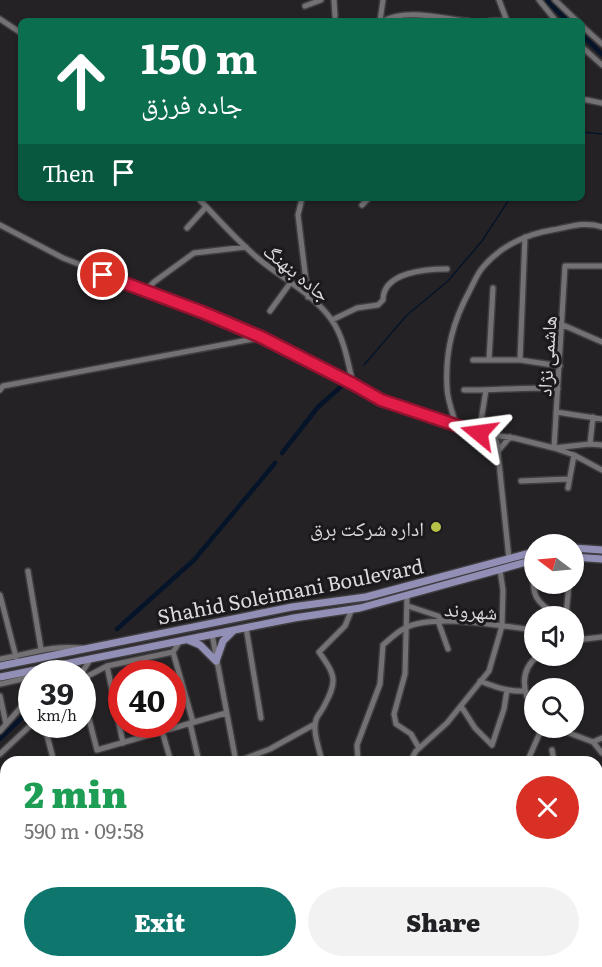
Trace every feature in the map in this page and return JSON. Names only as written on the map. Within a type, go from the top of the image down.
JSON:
[{"type":"main road","points":[[584,549],[602,550]]},
{"type":"main road","name":"Shahid Soleimani Boulevard","points":[[0,666],[292,607],[366,597],[524,555]]},
{"type":"main road","points":[[584,558],[602,559]]},
{"type":"main road","name":"Shahid Soleimani Boulevard","points":[[90,660],[235,629],[352,609],[524,563]]},
{"type":"main road","points":[[470,569],[473,578]]},
{"type":"main road","points":[[210,623],[212,634]]},
{"type":"main road","points":[[183,640],[200,645],[216,662],[223,641],[235,629]]},
{"type":"main road","name":"Shahid Soleimani Boulevard","points":[[0,677],[18,674]]},
{"type":"street","points":[[305,6],[321,0]]},
{"type":"street","points":[[334,0],[335,16]]},
{"type":"street","points":[[382,18],[383,0]]},
{"type":"street","points":[[499,0],[505,18]]},
{"type":"street","points":[[539,0],[554,18]]},
{"type":"street","points":[[555,0],[574,18]]},
{"type":"street","points":[[387,18],[408,14],[438,18]]},
{"type":"street","points":[[0,19],[18,31]]},
{"type":"street","points":[[585,29],[602,45]]},
{"type":"street","points":[[585,50],[602,65]]},
{"type":"street","points":[[585,100],[602,104]]},
{"type":"street","name":"جاده بنهنگ","points":[[201,201],[246,247],[291,282],[332,320],[342,338],[353,384]]},
{"type":"street","points":[[301,201],[298,215],[308,297]]},
{"type":"street","points":[[362,205],[366,201]]},
{"type":"street","points":[[187,228],[206,207]]},
{"type":"street","points":[[457,427],[447,388],[447,347],[454,321],[484,264],[525,237],[577,224],[602,227]]},
{"type":"street","points":[[0,225],[63,258],[261,337],[381,400],[457,427],[554,448],[574,455],[602,470]]},
{"type":"street","points":[[520,360],[525,237]]},
{"type":"street","points":[[147,290],[154,282],[194,252],[246,247]]},
{"type":"street","name":"هاشمی نژاد","points":[[554,448],[565,266],[602,266]]},
{"type":"street","points":[[332,320],[357,308],[378,305],[383,300],[383,292],[388,284],[401,277],[424,269],[447,269]]},
{"type":"street","points":[[270,311],[291,282]]},
{"type":"street","points":[[489,360],[493,288]]},
{"type":"street","points":[[563,325],[602,342]]},
{"type":"street","points":[[0,390],[3,386],[261,337]]},
{"type":"street","points":[[473,360],[520,360],[560,366]]},
{"type":"street","points":[[464,390],[531,387],[558,390]]},
{"type":"street","points":[[479,433],[486,390]]},
{"type":"street","points":[[556,412],[602,419]]},
{"type":"street","points":[[590,444],[593,417]]},
{"type":"street","points":[[494,436],[498,451],[509,559]]},
{"type":"street","points":[[498,451],[510,437]]},
{"type":"street","points":[[554,448],[602,445]]},
{"type":"street","points":[[568,488],[574,455]]},
{"type":"street","points":[[521,481],[568,479]]},
{"type":"street","points":[[413,756],[419,748],[447,723],[489,670],[502,626],[503,590],[500,570]]},
{"type":"street","points":[[28,571],[41,649]]},
{"type":"street","points":[[0,595],[16,657]]},
{"type":"street","points":[[408,596],[405,674],[394,714],[396,724],[411,734],[419,748]]},
{"type":"street","points":[[408,606],[438,616],[448,650]]},
{"type":"street","points":[[321,756],[315,724],[334,680],[332,670],[319,652],[345,626],[352,609]]},
{"type":"street","name":"شهروند","points":[[406,627],[441,621],[524,629]]},
{"type":"street","points":[[246,627],[261,718]]},
{"type":"street","points":[[358,756],[357,745],[380,684],[383,645],[406,627]]},
{"type":"street","points":[[212,634],[235,756]]},
{"type":"street","points":[[584,639],[602,637]]},
{"type":"street","points":[[140,660],[173,652],[183,640]]},
{"type":"street","points":[[0,659],[63,646],[87,648]]},
{"type":"street","points":[[173,652],[192,723],[198,756]]},
{"type":"street","points":[[96,672],[107,666],[123,743]]},
{"type":"street","points":[[0,684],[18,680]]},
{"type":"street","points":[[480,681],[507,690],[524,691]]},
{"type":"street","points":[[461,706],[475,728],[492,745],[504,710],[507,690]]},
{"type":"street","points":[[0,696],[6,724]]},
{"type":"street","points":[[0,731],[18,711]]},
{"type":"street","points":[[186,725],[226,713]]},
{"type":"street","points":[[252,756],[270,749],[315,724]]},
{"type":"street","points":[[0,754],[18,737]]},
{"type":"street","points":[[48,738],[52,756]]},
{"type":"street","points":[[94,738],[97,750],[141,738]]},
{"type":"street","points":[[164,738],[169,756]]},
{"type":"street","points":[[531,756],[538,738]]},
{"type":"street","points":[[582,738],[593,742],[602,753]]},
{"type":"street","points":[[593,742],[602,738]]},
{"type":"street","points":[[552,750],[553,756]]},
{"type":"waterway","points":[[546,0],[565,18]]},
{"type":"waterway","points":[[585,38],[602,54]]},
{"type":"waterway","points":[[585,132],[602,134]]},
{"type":"waterway","points":[[364,365],[407,315],[448,281],[482,241],[508,201]]},
{"type":"waterway","points":[[282,453],[318,407],[343,385]]},
{"type":"waterway","points":[[117,629],[194,560],[275,463]]},
{"type":"waterway","points":[[0,739],[18,722]]},
{"type":"place","name":"اداره شرکت برق","points":[[436,527]]},
{"type":"route","points":[[103,275],[147,290],[261,337],[381,400],[479,433]]}]
